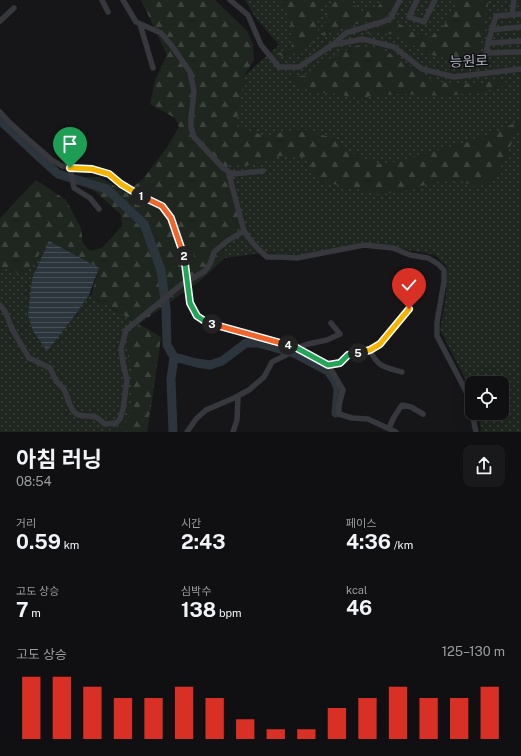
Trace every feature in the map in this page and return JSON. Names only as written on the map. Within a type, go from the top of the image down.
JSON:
[{"type":"street","points":[[102,0],[108,12]]},
{"type":"street","points":[[123,0],[136,22],[161,33],[190,72],[194,91],[191,119],[191,127],[194,137],[223,168],[233,174],[263,171]]},
{"type":"street","name":"능원로","points":[[230,0],[248,15],[261,45],[279,67],[300,67],[332,45],[363,39],[394,47],[422,69],[454,77],[521,69]]},
{"type":"street","points":[[332,45],[346,33],[382,22],[390,18],[400,0]]},
{"type":"street","points":[[417,0],[409,16],[424,22],[435,0]]},
{"type":"street","points":[[512,15],[514,0],[521,0]]},
{"type":"street","points":[[0,21],[14,8]]},
{"type":"street","points":[[521,14],[496,16],[486,53],[521,52]]},
{"type":"street","points":[[140,24],[153,68]]},
{"type":"street","points":[[492,30],[521,27]]},
{"type":"street","points":[[488,44],[521,41]]},
{"type":"street","points":[[0,112],[52,160],[62,166],[92,169],[109,174],[121,184],[162,206],[171,218],[183,253],[190,303],[197,316],[206,322],[231,330],[293,346],[328,365],[343,390],[339,405],[339,414],[352,418],[368,419],[386,429],[396,432]]},
{"type":"street","points":[[70,168],[74,188],[90,198],[99,209]]},
{"type":"street","points":[[228,171],[244,231],[255,247],[268,257],[281,256],[297,258],[364,244],[393,248],[410,255],[428,258],[438,264],[444,270],[444,282],[436,322],[436,336],[465,389]]},
{"type":"street","points":[[0,305],[5,311],[12,329],[29,358],[50,368],[56,381],[64,389],[74,412],[78,415],[96,417],[105,424],[116,423],[120,419],[123,408],[127,380],[121,349],[126,330],[181,285],[205,271],[210,264],[214,252],[227,240],[244,231]]},
{"type":"street","points":[[328,365],[340,363],[348,355],[370,350],[380,344],[409,309]]},
{"type":"street","points":[[187,432],[196,419],[206,410],[249,390],[264,377],[272,362],[296,348],[327,340],[340,334],[331,323]]},
{"type":"street","points":[[370,350],[376,361],[382,366],[402,372]]},
{"type":"street","points":[[233,432],[237,420],[238,396]]},
{"type":"street","points":[[386,429],[402,405],[411,407],[423,414]]},
{"type":"street","points":[[473,420],[476,432]]},
{"type":"green space","points":[[141,0],[215,0],[247,31],[253,44],[254,60],[244,76],[236,126],[265,136],[304,129],[332,138],[346,150],[374,163],[387,164],[468,142],[498,132],[521,119],[521,129],[514,136],[507,156],[494,178],[478,188],[461,181],[434,182],[401,192],[378,194],[320,181],[306,157],[280,156],[245,166],[229,163],[226,177],[241,222],[223,250],[225,258],[201,280],[139,324],[91,296],[99,268],[48,243],[23,275],[0,267],[0,218],[36,180],[66,200],[81,228],[83,243],[90,251],[102,248],[122,226],[121,215],[96,192],[83,185],[84,177],[100,177],[126,193],[144,178],[167,147],[179,127],[175,118],[150,104],[155,80],[167,55]]},
{"type":"green space","points":[[245,0],[521,0],[521,432],[480,432],[481,428],[479,420],[509,420],[509,376],[465,376],[465,378],[440,330],[446,295],[447,267],[435,255],[364,242],[303,255],[262,253],[225,258],[223,250],[241,222],[226,177],[244,76],[279,45],[255,17]]},
{"type":"green space","points":[[281,0],[324,0],[318,20],[318,31],[312,44],[296,53],[283,57],[277,53],[289,51],[292,45],[293,32]]},
{"type":"green space","points":[[332,0],[351,0],[355,6],[362,11],[374,8],[375,12],[382,0],[396,0],[387,17],[344,27],[323,36],[327,14]]},
{"type":"green space","points":[[458,0],[489,0],[481,43],[473,60],[454,61],[429,54],[392,34],[363,33],[396,22],[411,31],[429,38],[442,29]]},
{"type":"green space","points":[[356,46],[374,47],[390,54],[436,82],[478,84],[498,80],[509,83],[496,89],[448,96],[402,94],[374,95],[360,99],[338,94],[312,92],[293,84],[289,77],[303,76],[340,52]]},
{"type":"green space","points":[[49,241],[99,268],[89,295],[161,337],[147,432],[0,432],[0,267],[23,275]]},
{"type":"green space","points":[[139,324],[161,337],[146,432],[109,432],[111,429],[128,421],[131,399],[132,370],[128,357],[129,337],[138,328]]},
{"type":"shaded area","points":[[49,241],[99,268],[89,295],[47,351],[33,331],[28,315],[32,279]]},
{"type":"waterway","points":[[0,120],[58,174],[107,189],[144,224],[161,270],[166,308],[167,345],[174,357],[171,379],[173,432]]},
{"type":"waterway","points":[[174,357],[210,365],[222,361],[246,343],[258,343],[294,353],[328,371],[335,381],[338,389],[336,413]]},
{"type":"route","points":[[70,168],[92,169],[109,174],[121,184],[162,206],[171,218],[183,253],[190,303],[197,316],[206,322],[293,346],[328,365],[340,363],[348,355],[370,350],[380,344],[409,309]]}]
